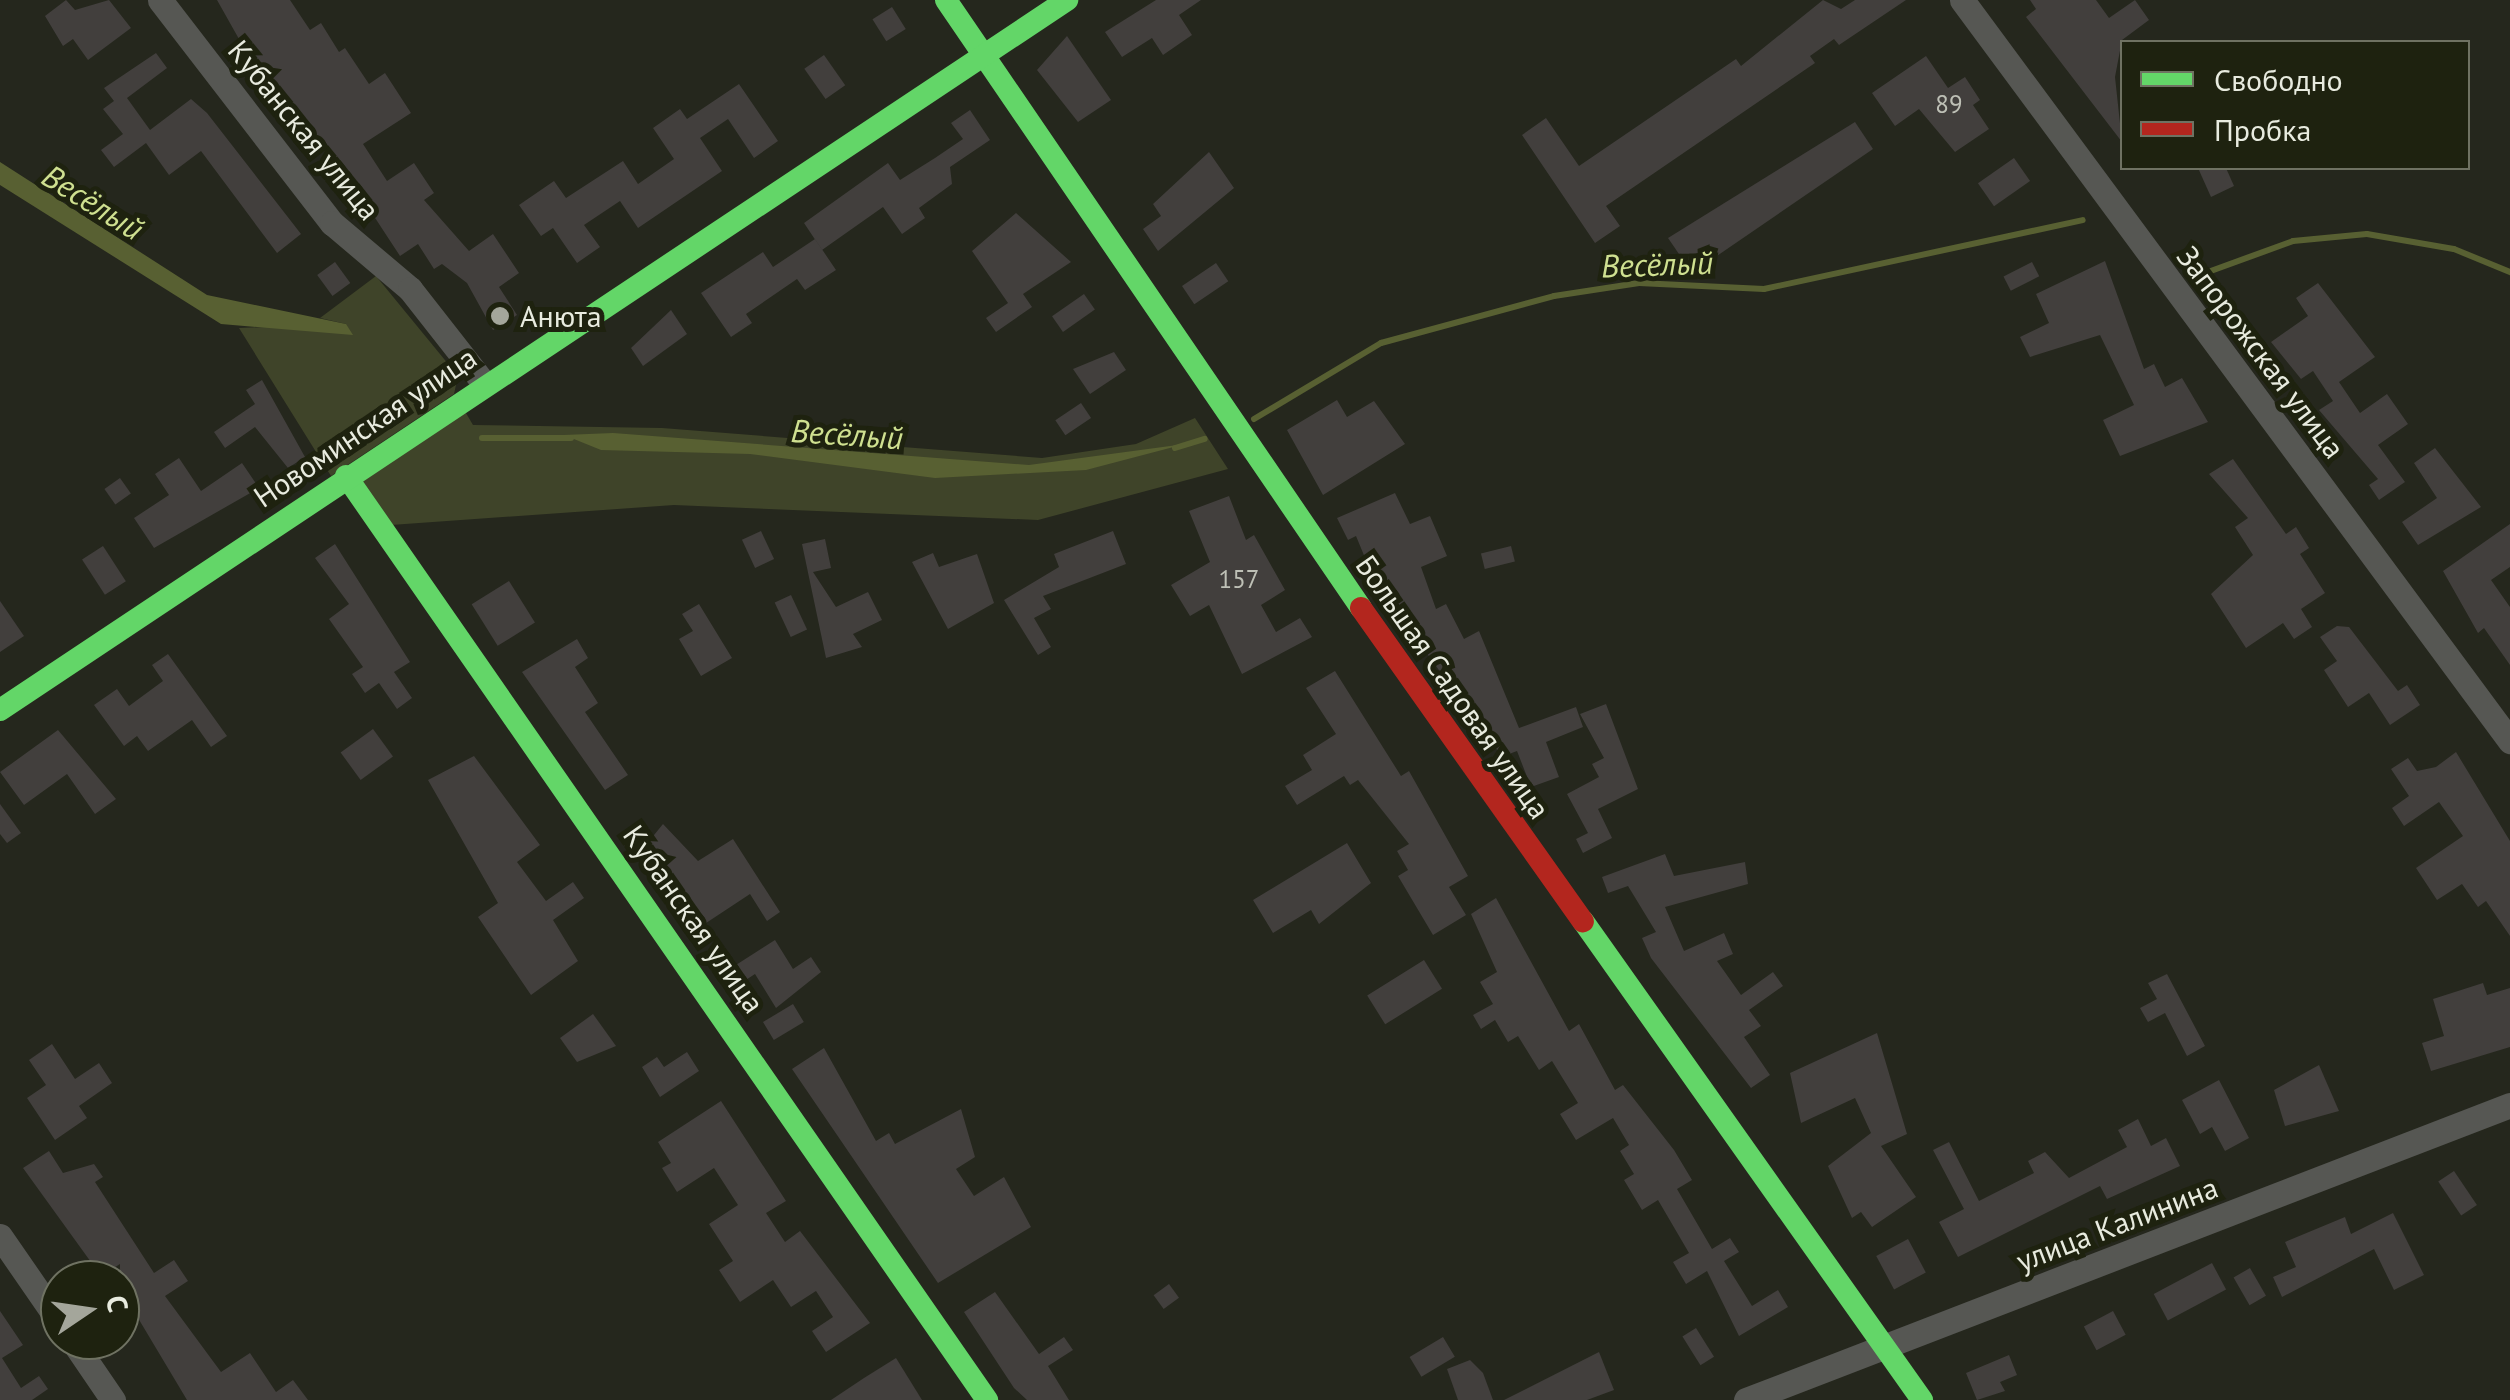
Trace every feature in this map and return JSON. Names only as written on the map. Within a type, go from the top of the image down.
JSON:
[{"type":"street","name":"Кубанская улица","points":[[160,0],[332,223],[410,289],[483,382]]},
{"type":"street","name":"Большая Садовая улица","points":[[946,0],[1922,1400]]},
{"type":"street","name":"Новоминская улица","points":[[0,710],[483,382],[980,52],[1067,0]]},
{"type":"street","name":"Запорожская улица","points":[[1962,0],[2510,741]]},
{"type":"street","name":"Кубанская улица","points":[[346,476],[987,1400]]},
{"type":"street","name":"улица Калинина","points":[[1746,1400],[1881,1344],[2510,1105]]},
{"type":"street","points":[[0,1236],[40,1294]]},
{"type":"street","points":[[86,1360],[113,1400]]},
{"type":"shaded area","points":[[0,162],[207,295],[346,324],[353,335],[221,324],[0,185]]},
{"type":"shaded area","points":[[376,276],[458,376],[454,394],[331,476],[239,328],[346,324],[320,318]]},
{"type":"shaded area","points":[[463,408],[473,425],[662,428],[1042,458],[1136,444],[1195,418],[1228,469],[1038,520],[674,505],[391,525],[359,479]]},
{"type":"shaded area","points":[[613,433],[1029,465],[1185,444],[1086,470],[935,478],[750,454],[601,450],[564,435]]},
{"type":"building","points":[[66,0],[75,10],[109,0],[131,28],[88,60],[73,39],[63,46],[45,16]]},
{"type":"building","points":[[217,0],[290,0],[310,30],[321,23],[339,52],[345,48],[369,84],[385,73],[411,113],[363,144],[387,181],[414,163],[434,193],[424,200],[469,251],[493,234],[519,273],[499,287],[517,315],[493,330],[467,283],[442,264],[434,269],[418,244],[400,256],[324,140],[317,145],[261,78]]},
{"type":"building","points":[[1156,0],[1201,0],[1179,15],[1192,35],[1163,55],[1152,38],[1122,57],[1105,32]]},
{"type":"building","points":[[1823,0],[1841,9],[1855,0],[1906,0],[1839,45],[1834,39],[1810,56],[1815,63],[1606,206],[1620,226],[1595,243],[1522,135],[1546,118],[1579,166],[1736,59],[1741,66]]},
{"type":"building","points":[[2030,0],[2096,0],[2109,18],[2135,0],[2149,20],[2120,40],[2115,77],[2120,139],[2026,17],[2036,9]]},
{"type":"building","points":[[892,7],[906,29],[886,41],[872,19]]},
{"type":"building","points":[[1067,36],[1111,100],[1078,122],[1037,70]]},
{"type":"building","points":[[156,53],[167,68],[127,98],[150,130],[191,99],[207,113],[301,234],[277,253],[201,151],[169,175],[146,143],[114,167],[101,150],[123,134],[103,109],[114,101],[104,88]]},
{"type":"building","points":[[824,55],[845,85],[826,99],[804,69]]},
{"type":"building","points":[[1926,56],[1948,88],[1965,77],[1980,100],[1973,105],[1989,129],[1955,152],[1919,109],[1895,126],[1872,93]]},
{"type":"building","points":[[739,84],[778,141],[754,158],[728,119],[700,138],[722,171],[638,228],[620,201],[584,225],[600,247],[577,263],[553,228],[541,236],[519,205],[554,181],[566,198],[623,161],[638,184],[674,159],[653,128],[680,109],[687,119]]},
{"type":"building","points":[[970,110],[990,140],[950,167],[952,184],[919,208],[925,218],[902,234],[883,207],[822,250],[804,223],[888,163],[900,180],[963,139],[951,123]]},
{"type":"building","points":[[1855,122],[1873,149],[1692,273],[1668,238]]},
{"type":"building","points":[[1209,152],[1234,188],[1158,251],[1143,229],[1161,216],[1153,204]]},
{"type":"building","points":[[2014,158],[2030,181],[1994,206],[1978,183]]},
{"type":"building","points":[[2199,170],[2227,170],[2234,186],[2211,197]]},
{"type":"building","points":[[1016,213],[1071,262],[1023,294],[1032,307],[996,332],[986,318],[1008,303],[972,251]]},
{"type":"building","points":[[815,239],[836,270],[805,290],[797,279],[746,314],[752,323],[731,337],[701,293],[763,252],[773,267]]},
{"type":"building","points":[[2105,261],[2144,369],[2154,364],[2165,387],[2182,378],[2208,422],[2120,456],[2103,420],[2134,405],[2100,335],[2030,357],[2020,337],[2049,323],[2036,294]]},
{"type":"building","points":[[335,262],[350,283],[332,296],[317,275]]},
{"type":"building","points":[[2032,262],[2039,276],[2011,291],[2003,277]]},
{"type":"building","points":[[1216,263],[1228,281],[1194,304],[1182,286]]},
{"type":"building","points":[[2318,283],[2375,357],[2339,382],[2360,413],[2387,394],[2408,424],[2378,445],[2405,482],[2379,500],[2369,485],[2378,479],[2319,410],[2333,401],[2313,371],[2301,379],[2271,342],[2308,316],[2296,298]]},
{"type":"building","points":[[1084,294],[1095,310],[1063,332],[1052,316]]},
{"type":"building","points":[[671,310],[687,334],[643,366],[631,348]]},
{"type":"building","points":[[1114,352],[1126,370],[1090,394],[1073,369]]},
{"type":"building","points":[[262,380],[305,457],[288,468],[255,427],[225,448],[214,432],[255,404],[246,390]]},
{"type":"building","points":[[1337,400],[1347,417],[1374,401],[1405,444],[1323,495],[1287,430]]},
{"type":"building","points":[[1081,403],[1091,418],[1065,435],[1055,420]]},
{"type":"building","points":[[2435,448],[2481,507],[2418,545],[2402,522],[2437,498],[2414,463]]},
{"type":"building","points":[[179,458],[201,491],[242,463],[259,488],[154,548],[134,518],[169,495],[155,474]]},
{"type":"building","points":[[2233,459],[2286,534],[2296,527],[2309,548],[2300,554],[2325,593],[2301,609],[2312,627],[2294,639],[2283,623],[2246,648],[2211,594],[2253,555],[2235,527],[2248,518],[2209,474]]},
{"type":"building","points":[[120,478],[131,494],[115,504],[104,489]]},
{"type":"building","points":[[1395,493],[1410,524],[1430,516],[1447,556],[1421,567],[1436,609],[1446,604],[1464,639],[1479,631],[1519,728],[1576,707],[1583,727],[1546,742],[1559,777],[1531,787],[1517,751],[1501,757],[1451,668],[1441,673],[1400,616],[1386,578],[1375,582],[1356,536],[1348,540],[1337,518]]},
{"type":"building","points":[[1229,496],[1246,540],[1254,535],[1285,590],[1261,605],[1276,632],[1300,618],[1312,637],[1242,674],[1209,605],[1190,616],[1171,585],[1210,562],[1189,511]]},
{"type":"building","points":[[2510,524],[2510,567],[2491,580],[2510,607],[2510,665],[2484,628],[2478,633],[2443,571]]},
{"type":"building","points":[[761,531],[774,559],[755,568],[742,540]]},
{"type":"building","points":[[1113,531],[1126,564],[1043,596],[1051,609],[1034,618],[1051,647],[1038,655],[1004,600],[1059,567],[1054,554]]},
{"type":"building","points":[[825,539],[831,568],[813,572],[836,607],[868,592],[882,620],[853,634],[862,647],[826,658],[802,544]]},
{"type":"building","points":[[335,544],[410,662],[394,672],[412,698],[397,709],[379,683],[365,693],[352,674],[363,667],[329,619],[349,604],[315,558]]},
{"type":"building","points":[[103,546],[126,581],[105,595],[82,560]]},
{"type":"building","points":[[1511,546],[1515,562],[1485,569],[1481,553]]},
{"type":"building","points":[[933,553],[939,567],[977,554],[994,603],[948,629],[912,562]]},
{"type":"building","points":[[509,581],[535,623],[498,646],[472,604]]},
{"type":"building","points":[[791,595],[807,629],[791,637],[775,603]]},
{"type":"building","points":[[0,601],[24,636],[0,652]]},
{"type":"building","points":[[699,604],[732,658],[701,676],[679,639],[693,631],[682,614]]},
{"type":"building","points":[[2337,626],[2349,627],[2398,691],[2407,685],[2420,705],[2390,725],[2369,693],[2348,707],[2324,670],[2337,661],[2320,637]]},
{"type":"building","points":[[577,639],[588,658],[575,667],[598,703],[585,712],[628,775],[605,790],[522,672]]},
{"type":"building","points":[[168,654],[227,736],[211,747],[192,720],[148,751],[137,736],[124,746],[94,705],[117,689],[129,706],[163,681],[152,665]]},
{"type":"building","points":[[1335,671],[1401,776],[1409,771],[1468,876],[1449,887],[1466,915],[1433,935],[1398,876],[1408,870],[1397,851],[1409,844],[1358,780],[1350,785],[1344,776],[1297,805],[1285,786],[1312,770],[1303,755],[1336,734],[1306,688]]},
{"type":"building","points":[[1606,704],[1638,789],[1598,809],[1612,838],[1583,853],[1576,839],[1588,833],[1567,794],[1599,777],[1592,764],[1604,758],[1580,714]]},
{"type":"building","points":[[373,729],[393,757],[361,780],[341,753]]},
{"type":"building","points":[[58,730],[116,799],[95,814],[67,774],[24,805],[0,772]]},
{"type":"building","points":[[2456,752],[2510,841],[2510,936],[2486,901],[2478,907],[2462,884],[2437,900],[2416,868],[2463,836],[2439,802],[2404,826],[2392,808],[2409,796],[2391,769],[2408,758],[2417,771],[2436,767]]},
{"type":"building","points":[[474,756],[540,845],[517,862],[546,901],[573,882],[584,898],[553,920],[578,961],[531,995],[478,917],[498,903],[428,780]]},
{"type":"building","points":[[0,804],[21,833],[7,843],[0,834]]},
{"type":"building","points":[[663,824],[698,861],[733,839],[780,912],[767,921],[750,894],[697,929],[641,851]]},
{"type":"building","points":[[1347,843],[1371,883],[1319,924],[1311,910],[1273,933],[1253,900]]},
{"type":"building","points":[[1665,854],[1674,876],[1745,862],[1748,884],[1665,907],[1684,951],[1724,933],[1733,954],[1717,961],[1741,995],[1773,972],[1783,986],[1749,1010],[1761,1026],[1744,1037],[1770,1075],[1751,1088],[1651,958],[1642,938],[1656,932],[1628,886],[1608,893],[1602,877]]},
{"type":"building","points":[[1496,898],[1569,1031],[1579,1024],[1615,1090],[1623,1085],[1674,1150],[1692,1180],[1677,1189],[1712,1249],[1730,1238],[1739,1252],[1724,1261],[1752,1306],[1778,1290],[1788,1307],[1739,1336],[1707,1271],[1686,1284],[1673,1262],[1689,1253],[1658,1200],[1642,1210],[1624,1180],[1634,1174],[1620,1151],[1629,1145],[1613,1118],[1576,1140],[1560,1114],[1578,1103],[1552,1061],[1539,1070],[1518,1036],[1508,1042],[1495,1020],[1481,1029],[1473,1015],[1493,1004],[1480,982],[1497,972],[1471,914]]},
{"type":"building","points":[[775,940],[793,969],[811,957],[821,972],[776,1008],[755,974],[735,987],[725,972]]},
{"type":"building","points":[[1424,960],[1442,989],[1385,1024],[1367,996]]},
{"type":"building","points":[[2167,974],[2205,1046],[2187,1056],[2165,1013],[2148,1022],[2140,1008],[2157,999],[2148,983]]},
{"type":"building","points":[[2483,983],[2487,995],[2510,988],[2510,1047],[2431,1071],[2422,1043],[2444,1036],[2433,999]]},
{"type":"building","points":[[793,1004],[804,1022],[774,1040],[763,1022]]},
{"type":"building","points":[[593,1014],[616,1046],[577,1062],[560,1038]]},
{"type":"building","points":[[1877,1033],[1907,1134],[1881,1146],[1916,1197],[1872,1227],[1861,1212],[1852,1218],[1828,1166],[1871,1133],[1855,1098],[1801,1123],[1790,1073]]},
{"type":"building","points":[[52,1044],[75,1079],[99,1063],[112,1083],[79,1106],[87,1118],[55,1140],[27,1098],[46,1085],[29,1060]]},
{"type":"building","points":[[824,1048],[876,1141],[889,1133],[895,1144],[961,1109],[975,1157],[956,1169],[974,1196],[1004,1177],[1031,1227],[938,1283],[792,1069]]},
{"type":"building","points":[[687,1052],[699,1071],[660,1097],[642,1067],[657,1057],[664,1067]]},
{"type":"building","points":[[2319,1065],[2339,1111],[2285,1126],[2274,1090]]},
{"type":"building","points":[[2219,1080],[2249,1138],[2225,1151],[2212,1127],[2200,1134],[2182,1100]]},
{"type":"building","points":[[721,1101],[786,1201],[766,1213],[785,1242],[800,1231],[870,1323],[826,1352],[812,1331],[833,1317],[816,1291],[791,1307],[773,1280],[740,1302],[719,1270],[733,1261],[709,1224],[738,1205],[714,1168],[677,1192],[662,1168],[671,1163],[658,1142]]},
{"type":"building","points":[[2138,1119],[2151,1146],[2166,1138],[2180,1166],[2107,1199],[2100,1186],[1958,1257],[1939,1222],[1964,1209],[1933,1150],[1949,1142],[1979,1201],[2034,1173],[2028,1161],[2045,1152],[2069,1178],[2127,1147],[2118,1130]]},
{"type":"building","points":[[49,1151],[63,1173],[94,1164],[103,1177],[95,1182],[154,1273],[174,1260],[188,1281],[165,1296],[221,1372],[250,1353],[276,1392],[293,1380],[308,1400],[187,1400],[140,1321],[140,1260],[89,1260],[23,1168]]},
{"type":"building","points":[[2454,1171],[2477,1205],[2461,1216],[2438,1182]]},
{"type":"building","points":[[2393,1213],[2424,1275],[2394,1290],[2374,1249],[2282,1297],[2273,1277],[2296,1267],[2285,1242],[2345,1217],[2351,1234]]},
{"type":"building","points":[[1908,1239],[1926,1273],[1894,1289],[1876,1256]]},
{"type":"building","points":[[2212,1263],[2226,1289],[2168,1320],[2154,1294]]},
{"type":"building","points":[[2250,1268],[2266,1296],[2250,1305],[2234,1278]]},
{"type":"building","points":[[1169,1284],[1179,1298],[1164,1309],[1154,1295]]},
{"type":"building","points":[[995,1292],[1039,1354],[1064,1337],[1073,1350],[1048,1366],[1069,1400],[1027,1400],[1014,1388],[964,1312]]},
{"type":"building","points":[[0,1311],[23,1345],[2,1358],[21,1388],[39,1376],[48,1389],[32,1400],[0,1400]]},
{"type":"building","points":[[2113,1311],[2126,1335],[2097,1350],[2084,1326]]},
{"type":"building","points":[[1696,1328],[1714,1357],[1700,1365],[1682,1336]]},
{"type":"building","points":[[1443,1337],[1455,1357],[1421,1377],[1410,1357]]},
{"type":"building","points":[[1599,1352],[1614,1390],[1587,1400],[1504,1400]]},
{"type":"building","points":[[2009,1355],[2017,1375],[2000,1382],[2005,1391],[1977,1400],[1966,1373]]},
{"type":"building","points":[[896,1358],[922,1400],[831,1400],[864,1378]]},
{"type":"building","points":[[1470,1360],[1483,1373],[1493,1400],[1458,1400],[1447,1369]]},
{"type":"waterway","name":"Весёлый","points":[[1254,419],[1381,343],[1554,296],[1639,283],[1764,289],[2083,220]]},
{"type":"waterway","name":"Весёлый","points":[[2208,272],[2293,241],[2367,234],[2454,249],[2510,272]]},
{"type":"waterway","name":"Весёлый","points":[[482,438],[571,438]]},
{"type":"waterway","name":"Весёлый","points":[[1175,448],[1205,439]]},
{"type":"traffic: fast","points":[[946,0],[1361,608]]},
{"type":"traffic: fast","points":[[0,710],[1067,0]]},
{"type":"traffic: fast","points":[[346,476],[987,1400]]},
{"type":"traffic: fast","points":[[1583,921],[1922,1400]]},
{"type":"traffic: jam","points":[[1361,608],[1583,921]]},
{"type":"place","name":"Анюта","points":[[500,316]]}]
